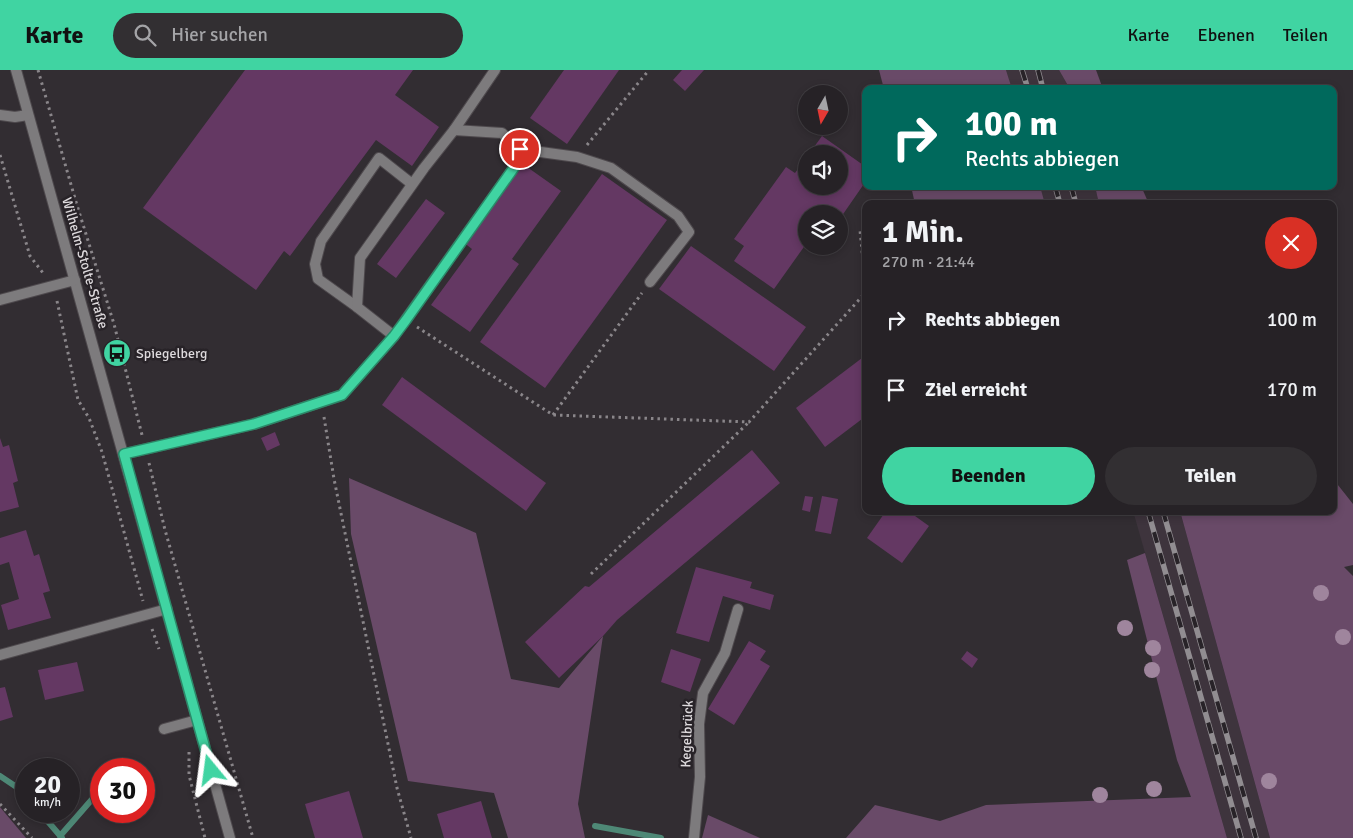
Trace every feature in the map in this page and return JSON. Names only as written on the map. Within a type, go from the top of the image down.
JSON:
[{"type":"street","name":"Wilhelm-Stolte-Straße","points":[[16,70],[230,838]]},
{"type":"street","points":[[357,307],[360,258],[412,184],[454,130],[495,70]]},
{"type":"street","points":[[0,115],[15,117],[28,115]]},
{"type":"street","points":[[454,130],[502,133],[520,149],[577,157],[611,168],[678,216],[689,232],[650,282]]},
{"type":"street","points":[[124,454],[254,424],[342,395],[406,320],[518,162],[520,149]]},
{"type":"street","points":[[394,336],[318,279],[315,264],[321,241],[379,158],[412,184]]},
{"type":"street","points":[[0,300],[75,280]]},
{"type":"street","points":[[0,655],[167,609]]},
{"type":"street","name":"Kegelbrück","points":[[694,835],[700,776],[699,724],[703,693],[725,653],[738,609]]},
{"type":"street","points":[[164,728],[197,720]]},
{"type":"path","points":[[38,70],[114,324],[165,530],[253,838]]},
{"type":"path","points":[[577,157],[649,70]]},
{"type":"path","points":[[0,155],[30,256],[53,287],[59,306],[78,400],[89,418],[102,452],[147,614],[160,651]]},
{"type":"path","points":[[860,230],[862,251]]},
{"type":"path","points":[[553,416],[650,282]]},
{"type":"path","points":[[590,574],[749,422],[862,296]]},
{"type":"path","points":[[406,320],[553,416],[749,422]]},
{"type":"path","points":[[321,402],[336,489],[396,788],[411,838]]},
{"type":"path","points":[[182,724],[189,748],[188,775],[205,838]]},
{"type":"path","points":[[1,806],[32,838]]},
{"type":"shaded area","points":[[879,70],[1006,70],[1011,85],[883,85]]},
{"type":"shaded area","points":[[1006,70],[1059,70],[1068,85],[1011,85]]},
{"type":"shaded area","points":[[1059,70],[1096,70],[1102,85],[1068,85]]},
{"type":"shaded area","points":[[912,190],[1041,190],[1044,200],[914,200]]},
{"type":"shaded area","points":[[1041,190],[1096,190],[1098,200],[1044,200]]},
{"type":"shaded area","points":[[1096,190],[1143,190],[1147,200],[1098,200]]},
{"type":"shaded area","points":[[349,478],[476,533],[511,679],[559,688],[603,636],[578,804],[585,838],[508,838],[494,793],[408,781],[351,534]]},
{"type":"shaded area","points":[[1337,484],[1353,504],[1353,565],[1344,567],[1353,576],[1353,838],[1270,838],[1181,515],[1337,515]]},
{"type":"shaded area","points":[[1134,515],[1181,515],[1270,838],[1227,838]]},
{"type":"shaded area","points":[[1145,553],[1227,838],[846,838],[875,805],[940,821],[986,805],[1191,797],[1177,760],[1127,560]]},
{"type":"shaded area","points":[[0,807],[26,838],[0,838]]},
{"type":"shaded area","points":[[708,815],[760,838],[702,838]]},
{"type":"building","points":[[245,70],[413,70],[395,95],[439,127],[412,166],[376,140],[290,256],[284,251],[256,290],[143,208]]},
{"type":"building","points":[[564,70],[619,70],[567,144],[530,118]]},
{"type":"building","points":[[682,70],[704,70],[685,91],[673,80]]},
{"type":"building","points":[[822,136],[835,145],[816,145]]},
{"type":"building","points":[[848,154],[862,164],[862,187],[848,207],[848,205],[798,205],[798,255],[774,289],[734,261],[744,246],[734,239],[786,167],[795,173],[798,169],[798,195],[848,195]]},
{"type":"building","points":[[520,162],[561,191],[512,259],[519,264],[470,332],[431,305],[472,249],[463,242]]},
{"type":"building","points":[[602,174],[667,220],[545,388],[480,342]]},
{"type":"building","points":[[426,199],[445,213],[396,278],[377,264]]},
{"type":"building","points":[[691,246],[806,327],[774,371],[659,289]]},
{"type":"building","points":[[862,358],[862,419],[825,447],[796,408]]},
{"type":"building","points":[[402,377],[546,483],[526,511],[382,405]]},
{"type":"building","points":[[275,432],[280,445],[267,451],[261,438]]},
{"type":"building","points":[[0,438],[3,447],[9,445],[18,481],[13,483],[19,507],[0,512]]},
{"type":"building","points":[[752,450],[780,483],[617,620],[559,678],[525,642],[585,586],[589,587]]},
{"type":"building","points":[[805,496],[813,497],[810,512],[802,510]]},
{"type":"building","points":[[822,496],[838,499],[831,534],[815,531]]},
{"type":"building","points":[[883,515],[914,515],[929,526],[902,563],[867,538]]},
{"type":"building","points":[[26,530],[34,556],[39,554],[50,591],[43,593],[51,618],[8,630],[1,605],[19,599],[9,562],[0,565],[0,538]]},
{"type":"building","points":[[696,567],[752,582],[750,588],[774,595],[770,610],[723,596],[709,642],[676,633]]},
{"type":"building","points":[[749,641],[766,651],[760,660],[770,666],[734,725],[708,709]]},
{"type":"building","points":[[671,649],[701,659],[690,692],[661,682]]},
{"type":"building","points":[[967,651],[978,659],[972,668],[961,659]]},
{"type":"building","points":[[77,662],[84,691],[45,700],[38,670]]},
{"type":"building","points":[[5,687],[13,717],[0,721],[0,688]]},
{"type":"building","points":[[349,791],[363,838],[315,838],[305,804]]},
{"type":"building","points":[[481,801],[492,838],[444,838],[437,814]]},
{"type":"waterway","points":[[0,776],[15,786]]},
{"type":"waterway","points":[[60,836],[90,802]]},
{"type":"waterway","points":[[49,823],[62,838]]},
{"type":"waterway","points":[[595,826],[661,838]]},
{"type":"railway","points":[[1022,70],[1027,85]]},
{"type":"railway","points":[[1038,70],[1042,85]]},
{"type":"railway","points":[[1056,190],[1059,200]]},
{"type":"railway","points":[[1072,190],[1075,200]]},
{"type":"railway","points":[[1149,515],[1241,838]]},
{"type":"railway","points":[[1164,515],[1256,838]]},
{"type":"place","name":"Spiegelberg","points":[[117,353]]},
{"type":"route","points":[[211,770],[124,454],[254,424],[342,395],[406,320],[518,162],[520,149]]}]
